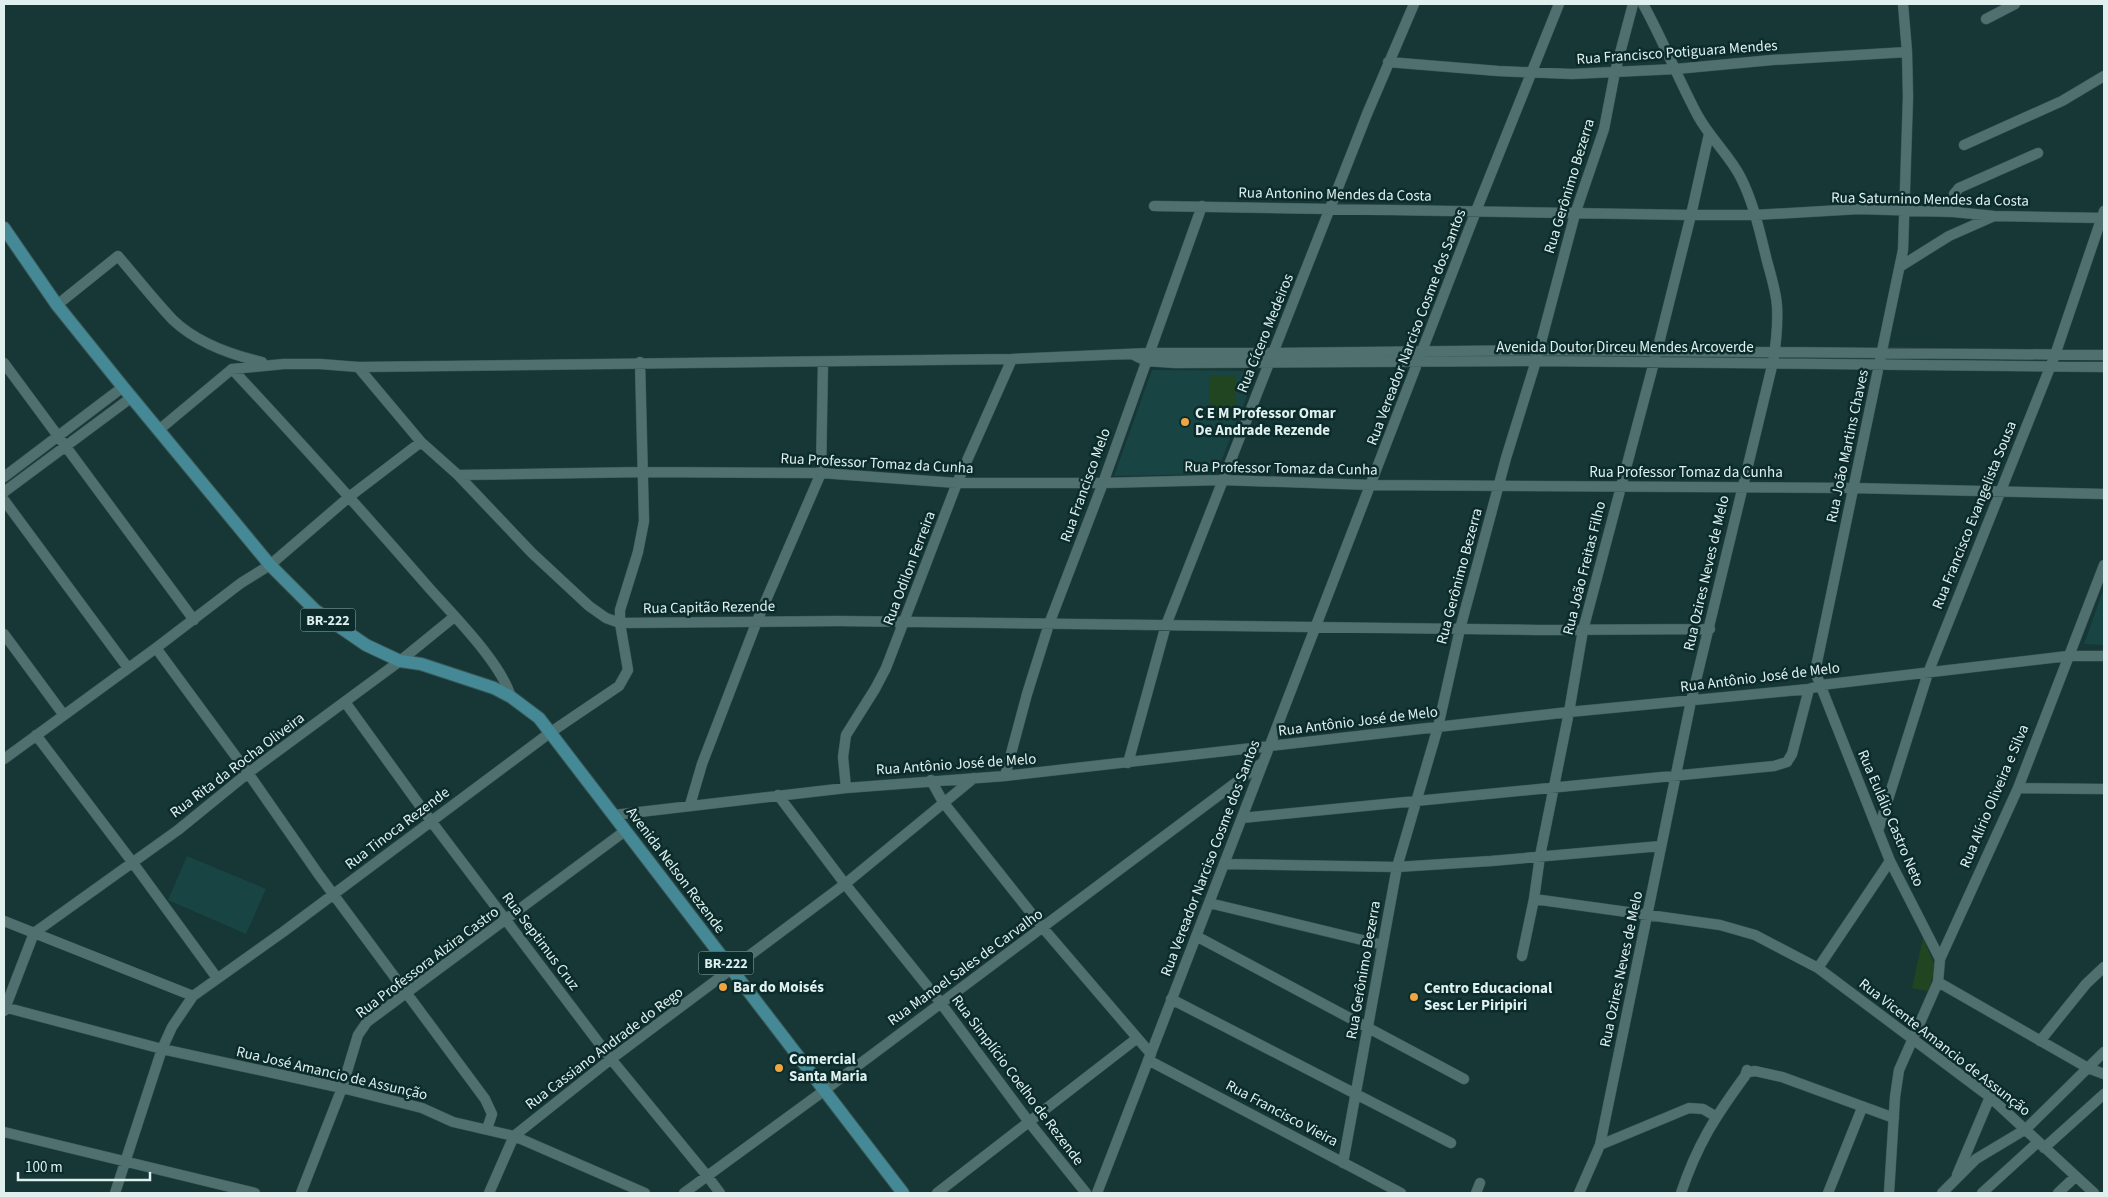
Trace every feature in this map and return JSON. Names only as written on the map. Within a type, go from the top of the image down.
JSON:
[{"type":"main road","name":"BR-222","points":[[4,228],[57,305],[270,565],[315,610],[366,645],[400,661],[421,664],[494,688],[512,698],[539,718],[551,732]]},
{"type":"main road","name":"Avenida Nelson Rezende","points":[[551,732],[903,1193]]},
{"type":"street","name":"Rua Cícero Medeiros","points":[[1128,763],[1166,625],[1388,62],[1414,4]]},
{"type":"street","name":"Rua Vereador Narciso Cosme dos Santos","points":[[1097,1193],[1476,211],[1559,4]]},
{"type":"street","name":"Rua Gerônimo Bezerra","points":[[1343,1163],[1397,868],[1438,727],[1460,629],[1498,486],[1536,361],[1575,214],[1604,129],[1615,72],[1633,4]]},
{"type":"street","name":"Rua Ozires Neves de Melo","points":[[1579,1193],[1600,1144],[1692,701],[1775,351],[1777,304],[1755,215],[1740,177],[1709,134],[1643,4]]},
{"type":"street","name":"Rua João Martins Chaves","points":[[1821,685],[1816,674],[1816,661],[1882,358],[1903,250],[1908,52],[1903,4]]},
{"type":"street","points":[[1986,19],[2016,4]]},
{"type":"street","name":"Rua Francisco Potiguara Mendes","points":[[1388,62],[1572,74],[1676,69],[1772,60],[1908,52]]},
{"type":"street","points":[[1964,145],[2062,101],[2104,76]]},
{"type":"street","name":"Rua João Freitas Filho","points":[[1522,956],[1569,712],[1582,630],[1619,486],[1657,351],[1709,134]]},
{"type":"street","points":[[1954,212],[1954,194],[1959,188],[2038,153]]},
{"type":"street","name":"Rua Antonino Mendes da Costa","points":[[1154,206],[1575,214],[1755,215]]},
{"type":"street","name":"Rua Francisco Melo","points":[[1006,776],[1027,694],[1049,624],[1103,483],[1202,206]]},
{"type":"street","name":"Rua Saturnino Mendes da Costa","points":[[1755,215],[1859,209],[1954,212],[1994,216],[2103,216]]},
{"type":"street","points":[[1900,266],[1949,236],[1994,216]]},
{"type":"street","name":"Rua Francisco Evangelista Sousa","points":[[1878,831],[1928,673],[2055,355],[2103,216]]},
{"type":"street","points":[[57,305],[118,256],[175,321],[198,337],[236,356],[274,365]]},
{"type":"street","name":"Avenida Doutor Dirceu Mendes Arcoverde","points":[[1148,357],[1175,363],[1422,352],[1539,350],[1775,351],[1882,358],[2104,366]]},
{"type":"street","points":[[160,429],[232,368],[320,364],[358,367],[640,362],[823,362],[1134,355],[1148,357]]},
{"type":"street","name":"Avenida Doutor Dirceu Mendes Arcoverde","points":[[1271,358],[1418,362],[1773,362],[1882,358],[2104,355]]},
{"type":"street","name":"Rua Odilon Ferreira","points":[[846,788],[843,756],[846,735],[879,682],[905,621],[957,483],[1012,359]]},
{"type":"street","points":[[620,623],[622,600],[642,534],[644,521],[640,362]]},
{"type":"street","points":[[690,805],[702,764],[757,621],[821,473],[823,362]]},
{"type":"street","points":[[4,363],[194,620]]},
{"type":"street","name":"Rua Capitão Rezende","points":[[358,367],[421,442],[458,475],[530,551],[599,614],[620,623],[905,621],[1267,625],[1316,628],[1710,629]]},
{"type":"street","points":[[232,368],[350,497],[454,617],[498,670],[512,698]]},
{"type":"street","points":[[4,477],[58,437],[128,392]]},
{"type":"street","points":[[4,492],[65,448],[128,392]]},
{"type":"street","points":[[4,759],[194,620],[241,583],[270,565],[350,497],[421,442]]},
{"type":"street","name":"Rua Professor Tomaz da Cunha","points":[[458,475],[644,472],[821,473],[957,483],[1103,483],[1222,480],[1371,485],[1853,488],[2000,490],[2104,494]]},
{"type":"street","points":[[4,500],[128,668]]},
{"type":"street","name":"Rua Alírio Oliveira e Silva","points":[[1889,1193],[1899,1070],[1938,982],[1940,959],[2018,788],[2104,565]]},
{"type":"street","name":"Rua Rita da Rocha Oliveira","points":[[34,933],[133,863],[248,773],[400,661],[454,617]]},
{"type":"street","name":"Rua Tinoca Rezende","points":[[115,1193],[162,1049],[172,1027],[193,996],[333,895],[551,732],[619,686],[628,670],[620,623]]},
{"type":"street","points":[[4,634],[63,714]]},
{"type":"street","points":[[156,648],[248,773],[333,895],[488,1104],[492,1116],[487,1129]]},
{"type":"street","name":"Rua Antônio José de Melo","points":[[614,815],[778,795],[931,780],[1006,776],[1569,712],[1809,689],[1821,685],[2068,656],[2104,656]]},
{"type":"street","name":"Rua Eulálio Castro Neto","points":[[1821,685],[1890,861],[1940,959]]},
{"type":"street","points":[[1242,818],[1774,766],[1789,760],[1794,748],[1809,689]]},
{"type":"street","name":"Rua Septimus Cruz","points":[[345,702],[431,821],[508,920],[611,1060],[720,1193]]},
{"type":"street","points":[[36,735],[217,978]]},
{"type":"street","name":"Rua Manoel Sales de Carvalho","points":[[684,1193],[825,1090],[940,1002],[1043,928],[1263,762]]},
{"type":"street","name":"Rua Cassiano Andrade do Rego","points":[[489,1193],[514,1136],[611,1060],[844,884],[974,778]]},
{"type":"street","name":"Rua Francisco Vieira","points":[[931,780],[943,802],[1043,928],[1150,1057],[1401,1193]]},
{"type":"street","points":[[2018,788],[2104,789]]},
{"type":"street","name":"Rua Simplício Coelho de Rezende","points":[[778,795],[844,884],[940,1002],[1029,1122],[1086,1193]]},
{"type":"street","name":"Rua Professora Alzira Castro","points":[[301,1193],[342,1088],[361,1028],[625,831]]},
{"type":"street","points":[[1224,864],[1397,868],[1491,862],[1662,846]]},
{"type":"street","points":[[1818,968],[1890,861]]},
{"type":"street","name":"Rua Vicente Amancio de Assunção","points":[[1534,898],[1720,925],[1754,935],[1818,968],[1990,1097],[2094,1193]]},
{"type":"street","points":[[1209,903],[1382,945]]},
{"type":"street","points":[[4,921],[193,996]]},
{"type":"street","points":[[4,1009],[34,933]]},
{"type":"street","points":[[1196,936],[1464,1079]]},
{"type":"street","points":[[2040,1041],[2086,984],[2104,967]]},
{"type":"street","points":[[1938,982],[2088,1068],[2104,1074]]},
{"type":"street","points":[[1171,999],[1451,1143]]},
{"type":"street","name":"Rua José Amancio de Assunção","points":[[4,1009],[162,1049],[342,1088],[422,1108],[454,1122],[514,1136],[645,1193]]},
{"type":"street","points":[[937,1193],[1136,1039]]},
{"type":"street","points":[[1942,1193],[1976,1159],[2026,1129],[2104,1052]]},
{"type":"street","points":[[1681,1193],[1692,1162],[1715,1116],[1745,1076],[1746,1070],[1782,1077],[1862,1108],[1894,1118]]},
{"type":"street","points":[[1982,1193],[2104,1094]]},
{"type":"street","points":[[1955,1180],[1990,1097]]},
{"type":"street","points":[[1600,1144],[1689,1108],[1703,1109],[1715,1116]]},
{"type":"street","points":[[1828,1193],[1862,1108]]},
{"type":"street","points":[[4,1132],[255,1193]]},
{"type":"street","points":[[2058,1193],[2075,1177]]},
{"type":"street","points":[[1476,1193],[1480,1183]]},
{"type":"shaded area","name":"C E M Professor Omar De Andrade Rezende","points":[[1152,370],[1257,371],[1216,474],[1114,476]]},
{"type":"shaded area","points":[[2104,588],[2104,645],[2084,644]]},
{"type":"shaded area","points":[[187,856],[266,889],[246,934],[168,900]]},
{"type":"green space","points":[[1209,375],[1236,375],[1236,420],[1210,420]]},
{"type":"green space","points":[[1923,938],[1936,968],[1928,991],[1912,988]]},
{"type":"place","name":"C E M Professor Omar De Andrade Rezende","points":[[1185,422]]},
{"type":"place","name":"Bar do Moisés","points":[[723,987]]},
{"type":"place","name":"Centro Educacional Sesc Ler Piripiri","points":[[1414,997]]},
{"type":"place","name":"Comercial Santa Maria","points":[[779,1068]]}]
